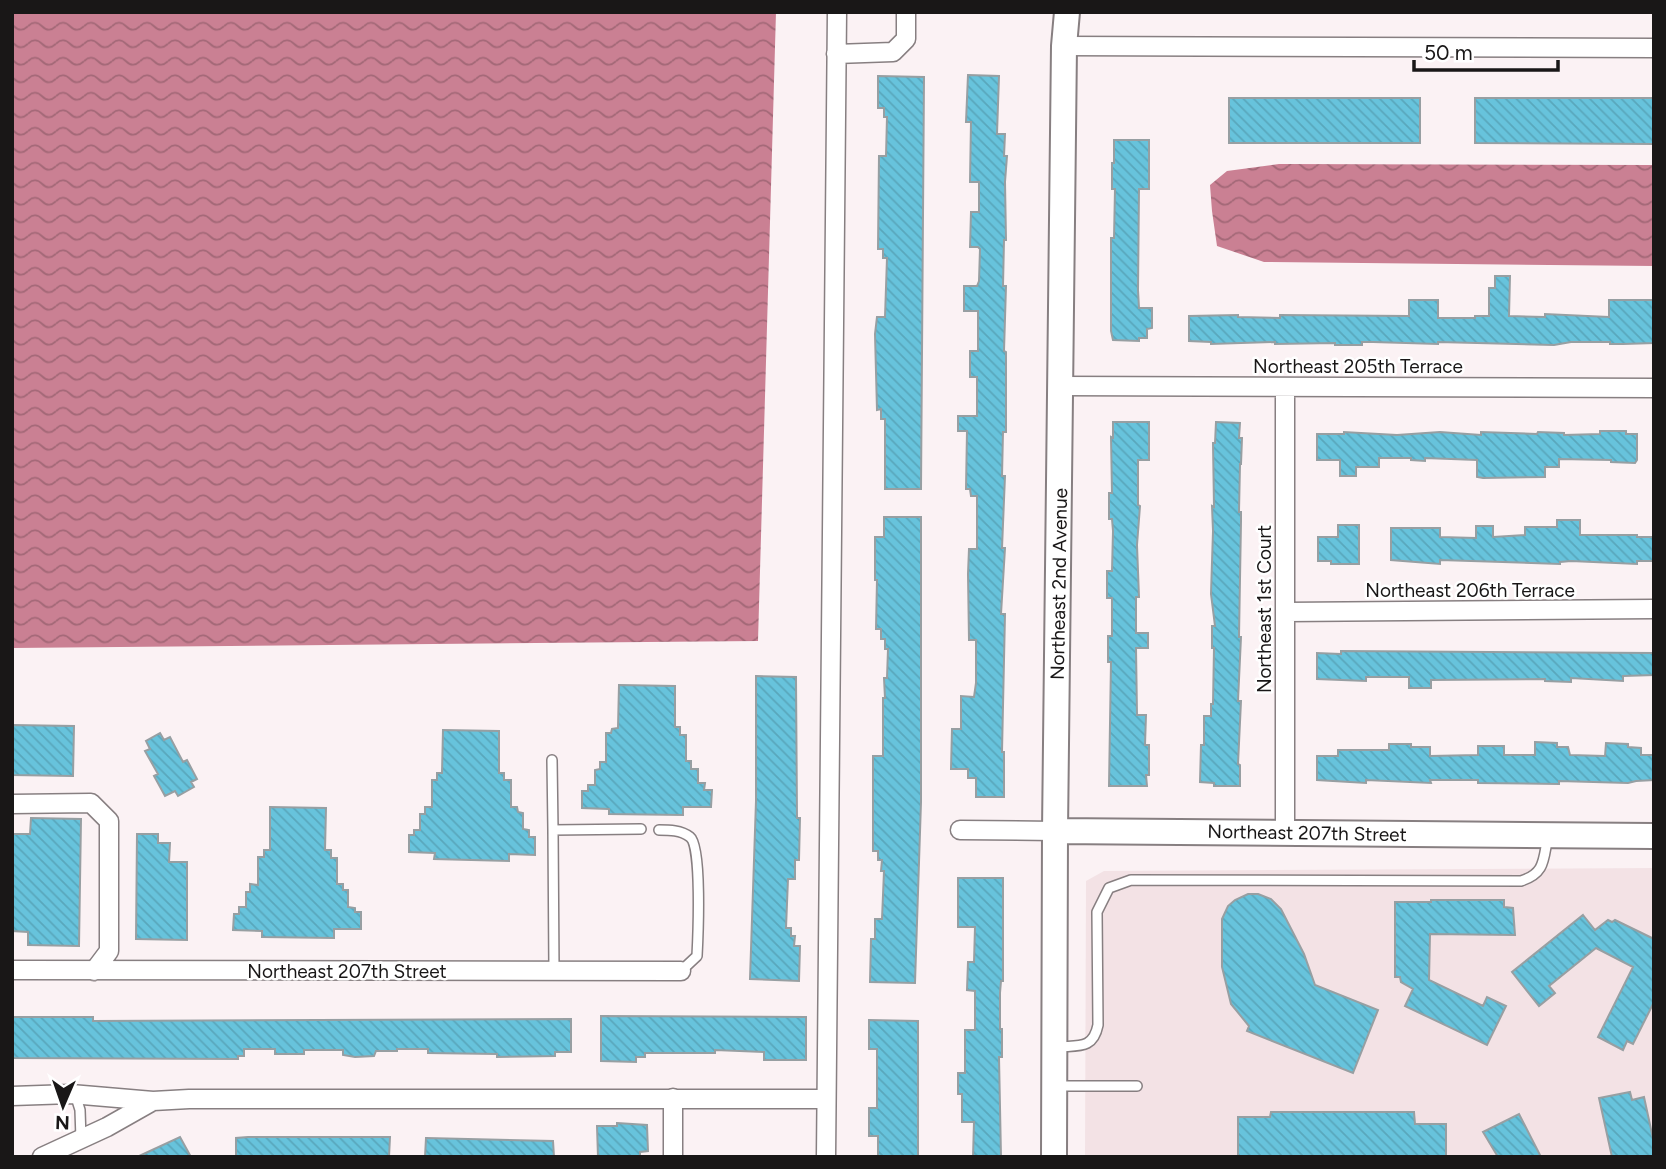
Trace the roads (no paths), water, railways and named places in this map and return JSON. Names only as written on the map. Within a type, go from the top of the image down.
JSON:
[{"type":"street","points":[[826,1157],[837,12]]},
{"type":"street","points":[[836,54],[893,52],[906,38],[906,12]]},
{"type":"street","name":"Northeast 2nd Avenue","points":[[1054,1157],[1055,831],[1064,46],[1067,12]]},
{"type":"street","points":[[1064,46],[1654,48]]},
{"type":"street","name":"Northeast 205th Terrace","points":[[1061,386],[1654,388]]},
{"type":"street","name":"Northeast 1st Court","points":[[1285,387],[1285,832]]},
{"type":"street","name":"Northeast 206th Terrace","points":[[1286,612],[1654,610]]},
{"type":"street","points":[[12,804],[91,803],[109,821],[109,951],[94,971]]},
{"type":"street","name":"Northeast 207th Street","points":[[960,830],[1654,836]]},
{"type":"street","name":"Northeast 207th Street","points":[[12,970],[681,971]]},
{"type":"street","points":[[12,1096],[75,1094],[153,1101],[826,1099]]},
{"type":"street","points":[[673,1098],[673,1157]]},
{"type":"street","points":[[42,1157],[107,1127],[153,1101]]},
{"type":"lane","points":[[552,760],[554,972]]},
{"type":"lane","points":[[553,830],[641,829]]},
{"type":"lane","points":[[659,830],[684,833],[695,843],[698,880],[697,956],[681,971]]},
{"type":"lane","points":[[1055,1047],[1087,1044],[1096,1036],[1097,912],[1109,888],[1119,883],[1131,880],[1521,881],[1534,876],[1541,867],[1548,836]]},
{"type":"lane","points":[[1055,1086],[1137,1086]]},
{"type":"lane","points":[[75,1094],[80,1110],[81,1139]]},
{"type":"water","points":[[12,12],[776,12],[758,641],[12,648]]},
{"type":"water","points":[[1279,164],[1654,165],[1654,266],[1264,262],[1217,246],[1210,185],[1227,171]]}]
